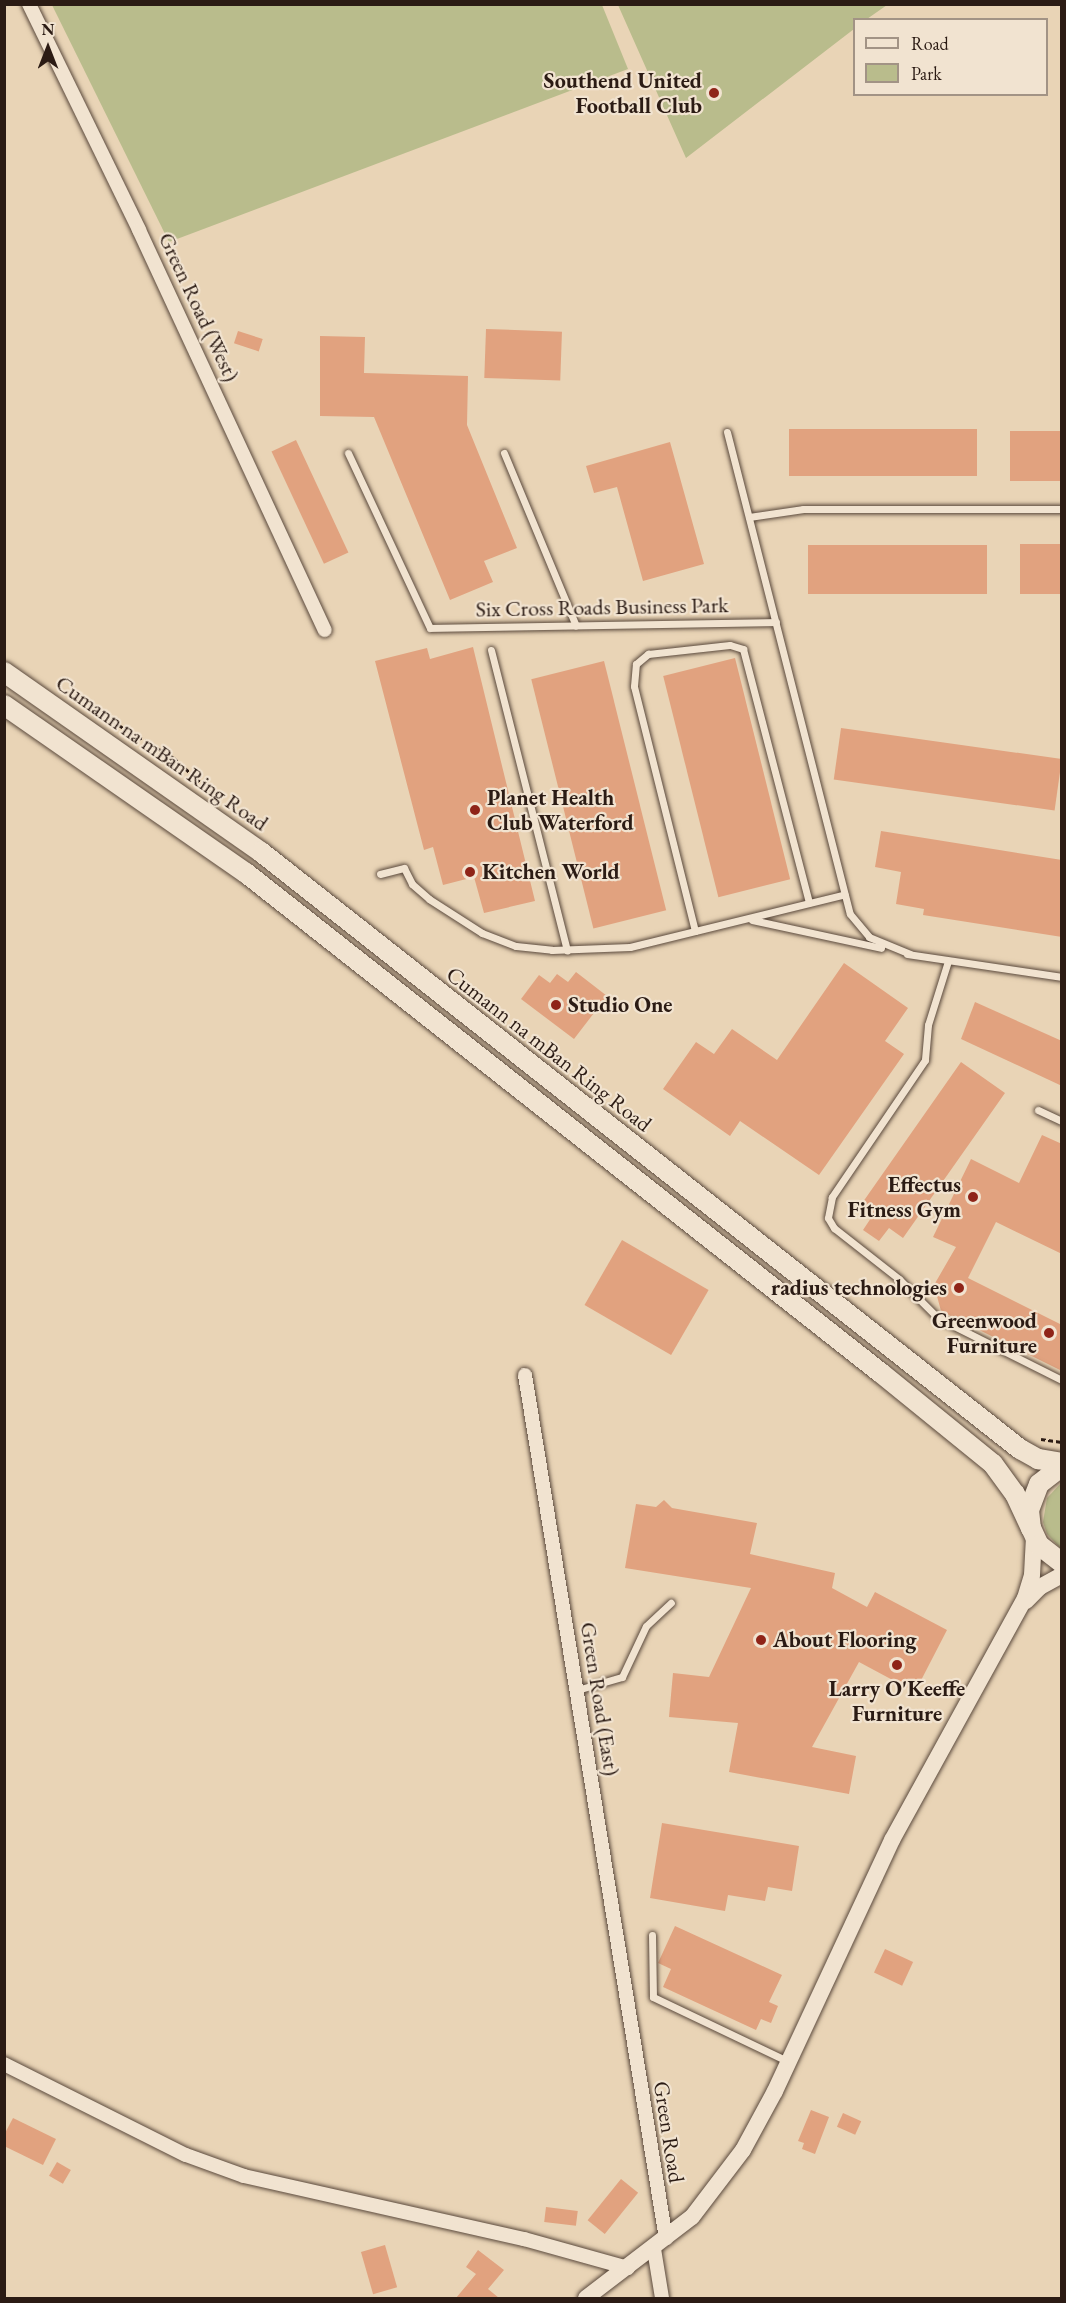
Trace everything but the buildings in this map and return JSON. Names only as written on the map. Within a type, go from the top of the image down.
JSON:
[{"type":"main road","name":"Cumann na mBan Ring Road","points":[[4,672],[261,852],[1020,1449],[1038,1459],[1062,1465]]},
{"type":"main road","points":[[4,705],[246,873],[925,1408],[999,1470],[1032,1533],[1045,1552],[1062,1563]]},
{"type":"main road","points":[[1032,1533],[1029,1510],[1034,1492],[1045,1477],[1062,1465]]},
{"type":"street","name":"Green Road (West)","points":[[29,4],[126,201],[325,630]]},
{"type":"street","name":"Green Road (East)","points":[[525,1375],[632,2030]]},
{"type":"street","points":[[586,2298],[660,2244],[704,2205],[729,2172],[789,2062],[892,1840],[1020,1609],[1032,1575],[1032,1533]]},
{"type":"street","points":[[1020,1609],[1040,1587],[1062,1575]]},
{"type":"street","name":"Green Road","points":[[632,2030],[660,2244]]},
{"type":"street","points":[[4,2064],[186,2155],[234,2173],[524,2239],[628,2268]]},
{"type":"street","points":[[660,2244],[662,2298]]},
{"type":"lane","points":[[727,432],[852,918],[864,933],[885,946],[910,954]]},
{"type":"lane","name":"Six Cross Roads Business Park","points":[[348,453],[430,628],[776,622]]},
{"type":"lane","points":[[504,453],[576,626]]},
{"type":"lane","points":[[749,517],[803,509],[1062,508]]},
{"type":"lane","points":[[695,931],[633,680],[638,660],[654,652],[730,645],[745,652],[809,903]]},
{"type":"lane","points":[[491,651],[567,951]]},
{"type":"lane","points":[[380,874],[404,868],[412,884],[429,899],[482,933],[516,946],[567,951],[618,948],[845,894]]},
{"type":"lane","points":[[735,921],[784,925],[910,954],[1062,977]]},
{"type":"lane","points":[[948,961],[930,1019],[922,1065],[835,1192],[828,1208],[828,1218],[834,1228],[899,1279],[938,1318],[1062,1380]]},
{"type":"lane","points":[[1038,1110],[1062,1121]]},
{"type":"lane","points":[[577,1690],[622,1677],[646,1626],[670,1603]]},
{"type":"lane","points":[[652,1935],[653,1997],[789,2062]]},
{"type":"green space","points":[[52,5],[602,5],[628,69],[169,242]]},
{"type":"green space","name":"Southend United Football Club","points":[[618,5],[887,5],[868,18],[853,18],[853,30],[686,158]]},
{"type":"green space","points":[[1061,1483],[1061,1549],[1047,1534],[1043,1522],[1047,1498]]},
{"type":"place","name":"Southend United Football Club","points":[[714,93]]},
{"type":"place","name":"Planet Health Club Waterford","points":[[475,810]]},
{"type":"place","name":"Kitchen World","points":[[470,872]]},
{"type":"place","name":"Studio One","points":[[556,1005]]},
{"type":"place","name":"Effectus Fitness Gym","points":[[973,1197]]},
{"type":"place","name":"radius technologies","points":[[959,1288]]},
{"type":"place","name":"Greenwood Furniture","points":[[1049,1333]]},
{"type":"place","name":"About Flooring","points":[[761,1640]]},
{"type":"place","name":"Larry O'Keeffe Furniture","points":[[897,1665]]}]
